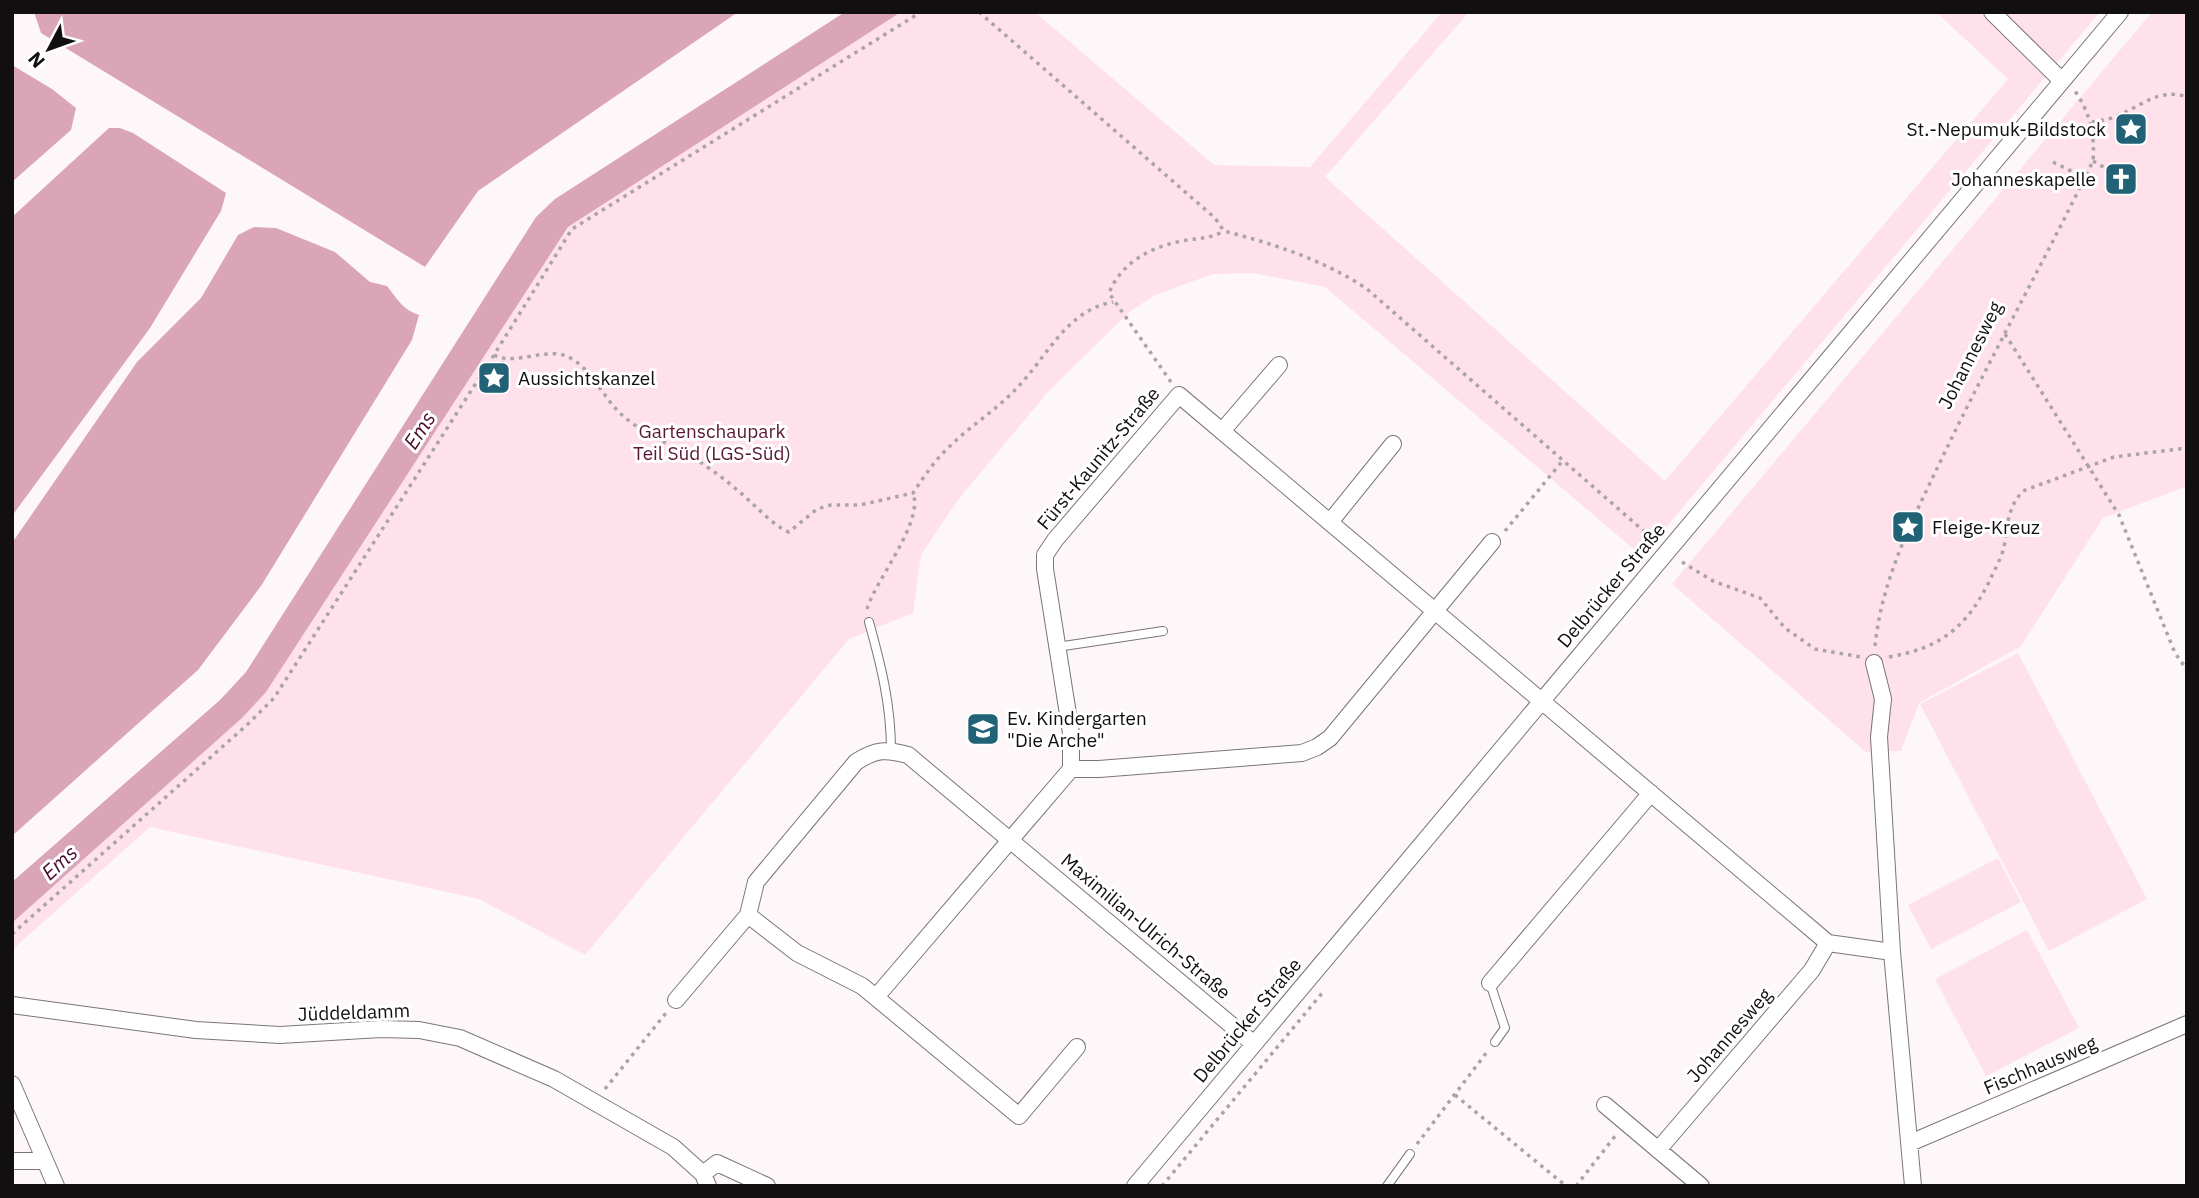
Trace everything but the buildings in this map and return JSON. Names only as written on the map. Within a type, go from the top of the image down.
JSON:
[{"type":"street","points":[[1992,12],[2062,81]]},
{"type":"street","name":"Delbrücker Straße","points":[[1135,1186],[2120,12]]},
{"type":"street","points":[[1223,430],[1279,365]]},
{"type":"street","name":"Fürst-Kaunitz-Straße","points":[[1071,769],[1071,733],[1045,555],[1179,395],[1542,700]]},
{"type":"street","points":[[1330,522],[1394,444]]},
{"type":"street","points":[[876,997],[1071,769],[1288,754],[1317,747],[1329,738],[1492,542]]},
{"type":"street","points":[[1870,656],[1883,699],[1879,737],[1892,952],[1913,1186]]},
{"type":"street","points":[[1542,700],[1828,943],[1892,952]]},
{"type":"street","points":[[676,1000],[748,915],[756,883],[856,762],[871,752],[891,750]]},
{"type":"street","name":"Maximilian-Ulrich-Straße","points":[[891,750],[908,754],[1254,1044]]},
{"type":"street","points":[[1490,984],[1651,793]]},
{"type":"street","points":[[748,915],[797,953],[862,986],[1019,1116],[1077,1046]]},
{"type":"street","name":"Johannesweg","points":[[1658,1150],[1812,970],[1828,943]]},
{"type":"street","name":"Jüddeldamm","points":[[12,1005],[196,1030],[268,1034],[419,1030],[460,1038],[494,1051],[595,1101],[673,1147],[706,1180],[717,1163],[767,1186]]},
{"type":"street","name":"Fischhausweg","points":[[1910,1143],[2187,1024]]},
{"type":"street","points":[[12,1084],[56,1186]]},
{"type":"street","points":[[1605,1105],[1701,1186]]},
{"type":"street","points":[[12,1161],[45,1161]]},
{"type":"lane","points":[[869,622],[883,671],[891,721],[891,750]]},
{"type":"lane","points":[[1057,647],[1163,631]]},
{"type":"lane","points":[[1490,984],[1505,1028],[1495,1042]]},
{"type":"lane","points":[[1387,1186],[1410,1154]]},
{"type":"path","points":[[12,934],[274,698],[572,229],[921,12]]},
{"type":"path","points":[[979,12],[1215,218],[1224,231],[1268,243],[1331,268],[1367,289],[1667,551]]},
{"type":"path","name":"Johannesweg","points":[[1870,656],[1878,614],[1901,546],[1961,418],[2093,161],[2092,122],[2074,91],[2062,81]]},
{"type":"path","points":[[2092,122],[2113,118],[2153,97],[2169,93],[2187,97]]},
{"type":"path","points":[[2093,161],[2106,169]]},
{"type":"path","points":[[2053,162],[2085,178]]},
{"type":"path","points":[[1179,395],[1109,293],[1114,281],[1127,265],[1135,260],[1160,247],[1213,238],[1224,231]]},
{"type":"path","points":[[494,355],[502,359],[542,354],[570,357],[592,376],[623,416],[702,463],[769,519],[789,532],[817,509],[831,505],[860,505],[914,493],[947,449],[1016,389],[1074,320],[1104,303],[1113,302]]},
{"type":"path","points":[[2005,334],[2119,515],[2175,653],[2187,670]]},
{"type":"path","points":[[495,387],[504,374],[502,359]]},
{"type":"path","points":[[1892,656],[1929,646],[1952,633],[1968,618],[1997,564],[2004,547],[2007,521],[2013,503],[2023,491],[2114,457],[2187,448]]},
{"type":"path","points":[[1492,542],[1503,533],[1564,459]]},
{"type":"path","points":[[869,622],[867,610],[870,598],[883,572],[903,543],[914,512],[914,493]]},
{"type":"path","points":[[1682,563],[1713,581],[1760,598],[1785,628],[1815,649],[1870,656]]},
{"type":"path","points":[[595,1101],[676,1000]]},
{"type":"path","points":[[1410,1154],[1495,1042]]},
{"type":"path","points":[[1455,1095],[1566,1186]]},
{"type":"path","points":[[1576,1186],[1626,1123]]},
{"type":"green space","name":"Gartenschaupark Teil Süd (LGS-Süd)","points":[[901,12],[1035,12],[1214,165],[1310,167],[1442,12],[1469,12],[1325,177],[1665,481],[2008,79],[1936,12],[2100,12],[1642,556],[1325,287],[1253,273],[1213,274],[1155,295],[1129,312],[1047,393],[957,501],[921,555],[913,613],[849,639],[585,955],[479,899],[150,827],[12,950],[12,923],[242,718],[568,227]]},
{"type":"green space","points":[[2152,12],[2187,12],[2187,486],[2103,518],[2021,646],[1919,703],[1901,751],[1866,752],[1672,584]]},
{"type":"green space","points":[[2018,653],[2147,899],[2049,951],[1920,704]]},
{"type":"green space","points":[[1998,858],[2021,902],[1931,949],[1908,905]]},
{"type":"green space","points":[[2027,930],[2079,1028],[1986,1076],[1935,979]]},
{"type":"water","points":[[34,12],[738,12],[478,191],[425,267],[41,33]]},
{"type":"water","name":"Ems","points":[[845,12],[901,12],[568,227],[266,692],[242,718],[12,923],[12,882],[220,700],[246,672],[536,217],[555,199]]},
{"type":"water","points":[[12,65],[52,89],[76,108],[71,130],[12,182]]},
{"type":"water","points":[[109,128],[120,128],[133,133],[226,193],[221,211],[150,328],[12,516],[12,217]]},
{"type":"water","points":[[254,227],[276,228],[335,252],[370,282],[387,286],[404,307],[419,315],[412,340],[261,586],[198,670],[12,836],[12,543],[137,362],[201,298],[238,235]]},
{"type":"place","name":"St.-Nepumuk-Bildstock","points":[[2131,129]]},
{"type":"place","name":"Johanneskapelle","points":[[2121,179]]},
{"type":"place","name":"Aussichtskanzel","points":[[494,378]]},
{"type":"place","name":"Fleige-Kreuz","points":[[1908,527]]},
{"type":"place","name":"Ev. Kindergarten \"Die Arche\"","points":[[983,729]]}]
